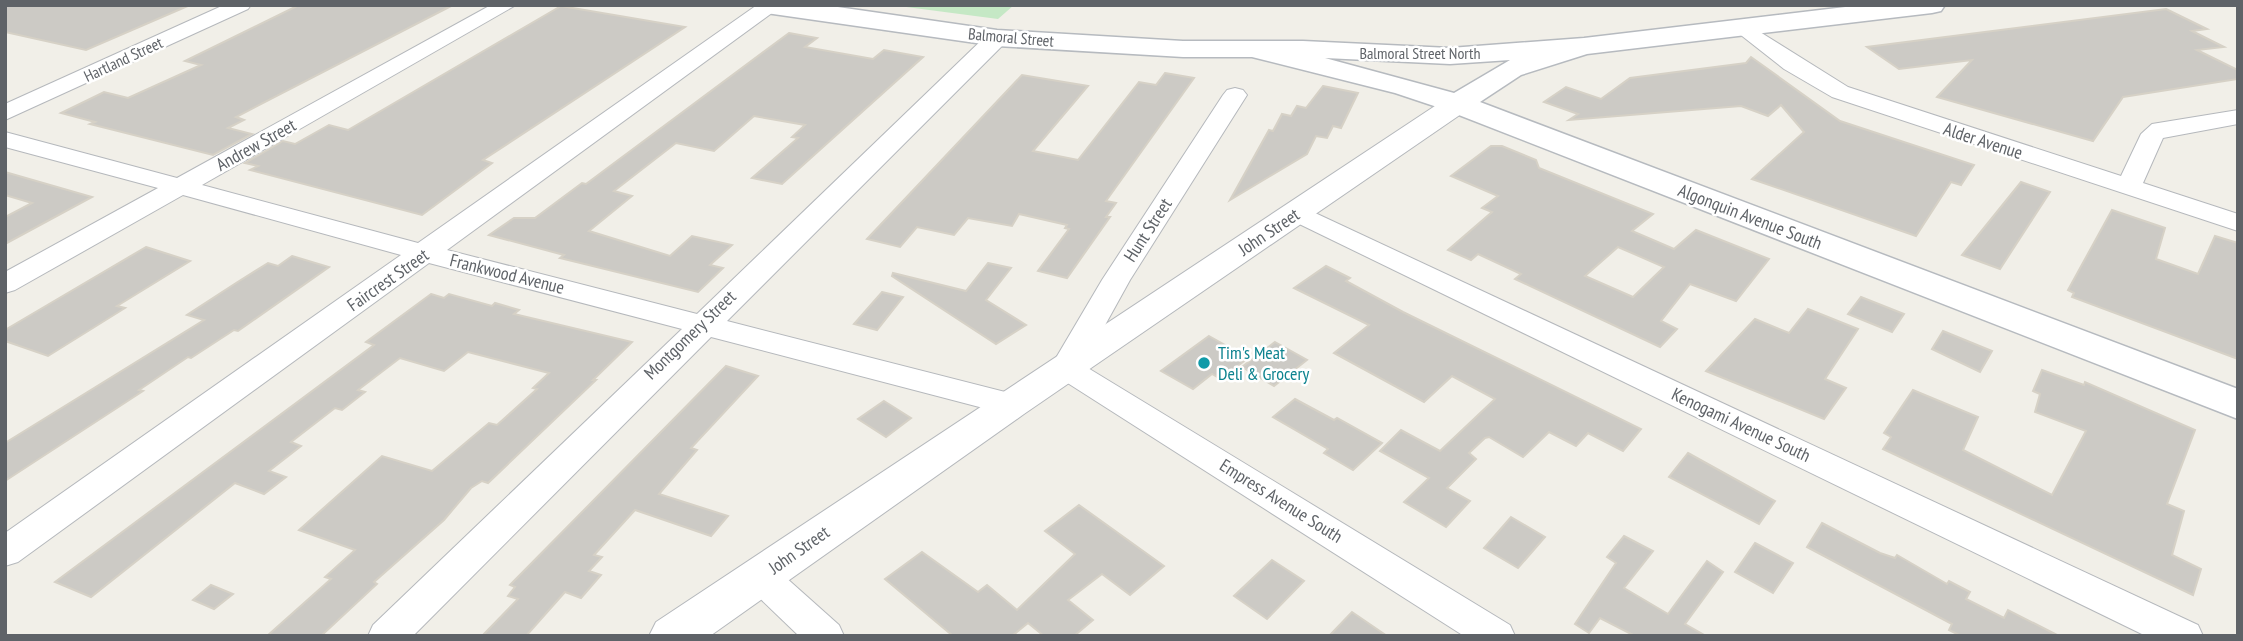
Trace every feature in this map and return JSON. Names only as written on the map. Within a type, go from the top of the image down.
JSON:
[{"type":"main road","name":"John Street","points":[[1457,104],[1511,69],[1545,56],[1584,47],[1880,8],[1932,5]]},
{"type":"main road","name":"Balmoral Street","points":[[768,6],[997,38],[1256,50]]},
{"type":"main road","name":"Balmoral Street North","points":[[1256,50],[1450,56],[1584,47]]},
{"type":"main road","name":"Algonquin Avenue South","points":[[1256,50],[1405,87],[1457,104],[2238,405]]},
{"type":"street","name":"Hartland Street","points":[[5,113],[241,5]]},
{"type":"street","name":"Andrew Street","points":[[5,284],[506,5]]},
{"type":"street","name":"Faircrest Street","points":[[5,552],[768,6]]},
{"type":"street","name":"Alder Avenue","points":[[1744,28],[1792,64],[1840,92],[2238,223]]},
{"type":"street","name":"Montgomery Street","points":[[387,636],[702,323],[997,38]]},
{"type":"street","name":"Hunt Street","points":[[1066,368],[1110,290],[1235,95]]},
{"type":"street","name":"John Street","points":[[673,636],[1010,404],[1457,104]]},
{"type":"street","points":[[2128,188],[2153,134],[2160,129],[2238,117]]},
{"type":"street","name":"Frankwood Avenue","points":[[5,139],[425,253],[1010,404]]},
{"type":"street","name":"Kenogami Avenue South","points":[[1298,213],[2184,636]]},
{"type":"street","name":"Empress Avenue South","points":[[1066,368],[1496,636]]},
{"type":"street","points":[[761,577],[825,636]]},
{"type":"green space","points":[[891,5],[1014,5],[998,19]]},
{"type":"building","points":[[5,5],[190,5],[86,50],[5,32]]},
{"type":"building","points":[[299,5],[453,5],[236,117],[244,120],[228,128],[252,134],[213,155],[90,124],[95,122],[61,113],[104,92],[128,98],[201,65],[185,61]]},
{"type":"building","points":[[561,6],[685,27],[483,160],[492,163],[422,215],[250,170],[258,166],[245,163],[283,141],[295,144],[329,125],[348,130]]},
{"type":"building","points":[[2166,9],[2207,29],[2192,31],[2224,47],[2197,50],[2238,70],[2238,79],[2123,97],[2093,141],[1937,97],[1972,60],[1899,69],[1867,47]]},
{"type":"building","points":[[789,33],[817,38],[805,47],[873,59],[884,50],[923,57],[782,184],[752,178],[798,138],[792,137],[805,125],[754,116],[714,151],[676,143],[614,191],[632,196],[589,231],[670,256],[692,236],[732,245],[710,265],[723,268],[698,292],[560,258],[564,255],[489,235],[514,218],[535,218],[582,183],[586,184]]},
{"type":"building","points":[[1751,57],[1840,121],[1974,165],[1961,185],[1951,182],[1916,236],[1752,179],[1804,132],[1781,105],[1768,116],[1741,106],[1569,120],[1578,114],[1544,102],[1566,87],[1601,99],[1630,78],[1746,63]]},
{"type":"building","points":[[1165,73],[1194,78],[1106,201],[1116,203],[1106,217],[1110,217],[1067,278],[1038,271],[1069,229],[1065,228],[1067,225],[1019,214],[1012,226],[968,218],[954,235],[917,227],[900,247],[867,239],[1022,75],[1088,86],[1033,151],[1078,160],[1139,82],[1156,85]]},
{"type":"building","points":[[1323,86],[1358,93],[1341,128],[1333,126],[1327,138],[1316,136],[1307,154],[1230,200],[1269,130],[1273,131],[1282,114],[1291,116],[1297,106],[1306,108]]},
{"type":"building","points":[[1491,146],[1502,146],[1536,160],[1539,168],[1653,214],[1632,231],[1674,249],[1696,230],[1769,259],[1736,301],[1690,284],[1661,321],[1677,329],[1660,347],[1515,279],[1521,274],[1478,254],[1471,260],[1448,250],[1492,212],[1482,208],[1498,196],[1451,176]],"holes":[[[1618,247],[1664,267],[1633,297],[1585,276]]]},
{"type":"building","points":[[5,172],[92,197],[5,244],[5,217],[32,203],[5,195]]},
{"type":"building","points":[[2021,182],[2050,192],[2000,269],[1962,255]]},
{"type":"building","points":[[2112,210],[2165,228],[2156,259],[2198,274],[2215,236],[2238,243],[2238,359],[2072,297],[2074,293],[2068,290]]},
{"type":"building","points":[[146,247],[190,261],[117,306],[125,308],[48,356],[5,341],[5,330]]},
{"type":"building","points":[[292,256],[329,267],[238,331],[234,330],[191,358],[188,357],[139,390],[143,391],[5,481],[5,443],[204,320],[187,315],[236,283],[268,263],[278,266]]},
{"type":"building","points":[[988,263],[1011,268],[986,300],[1026,325],[996,344],[892,276],[893,273],[966,291]]},
{"type":"building","points":[[1326,266],[1350,278],[1346,281],[1403,312],[1641,429],[1623,451],[1588,433],[1576,446],[1549,432],[1523,457],[1489,437],[1485,438],[1469,453],[1476,459],[1447,488],[1470,501],[1446,527],[1404,502],[1429,478],[1380,451],[1401,430],[1440,451],[1495,399],[1452,376],[1424,402],[1334,353],[1369,325],[1294,288]]},
{"type":"building","points":[[882,292],[903,297],[877,330],[854,324]]},
{"type":"building","points":[[431,294],[444,298],[449,294],[492,306],[495,303],[519,310],[514,314],[632,342],[488,483],[482,481],[471,488],[444,520],[374,582],[377,584],[321,636],[267,636],[331,579],[325,577],[355,550],[299,530],[382,456],[432,471],[489,423],[497,425],[537,389],[533,388],[549,373],[468,352],[444,371],[400,358],[358,390],[365,392],[342,410],[335,408],[291,442],[301,446],[269,471],[286,477],[264,494],[235,483],[91,597],[55,582],[374,345],[366,342]]},
{"type":"building","points":[[1861,297],[1904,314],[1892,332],[1848,314]]},
{"type":"building","points":[[1808,309],[1858,329],[1825,379],[1846,388],[1824,419],[1706,371],[1755,319],[1789,333]]},
{"type":"building","points":[[1943,331],[1992,351],[1980,372],[1932,349]]},
{"type":"building","name":"Tim's Meat Deli & Grocery","points":[[1209,336],[1248,358],[1221,379],[1212,374],[1193,389],[1161,371]]},
{"type":"building","points":[[1275,342],[1307,360],[1274,386],[1242,367]]},
{"type":"building","points":[[726,366],[758,376],[691,448],[697,450],[659,494],[728,516],[711,536],[635,510],[594,555],[602,557],[589,571],[601,575],[581,598],[565,592],[526,636],[482,636],[518,599],[508,596],[515,587],[510,585]]},
{"type":"building","points":[[2042,370],[2084,385],[2085,382],[2195,430],[2167,504],[2184,511],[2172,555],[2201,569],[2193,595],[1883,449],[1891,437],[1884,433],[1913,390],[1978,417],[1963,450],[2052,495],[2086,431],[2035,412],[2040,394],[2033,391]]},
{"type":"building","points":[[1295,399],[1382,443],[1353,470],[1324,453],[1328,449],[1273,417]]},
{"type":"building","points":[[884,401],[911,418],[886,437],[858,419]]},
{"type":"building","points":[[1688,453],[1775,501],[1759,524],[1669,477]]},
{"type":"building","points":[[1079,505],[1164,566],[1130,595],[1102,574],[1068,600],[1093,620],[1074,636],[1044,636],[1028,623],[1012,636],[953,636],[885,579],[922,552],[978,592],[987,585],[1017,610],[1075,554],[1045,531]]},
{"type":"building","points":[[1511,517],[1545,537],[1518,568],[1484,548]]},
{"type":"building","points":[[1822,523],[1880,553],[1895,558],[1897,555],[1947,584],[1949,581],[1970,592],[1966,599],[2004,618],[2008,610],[2059,636],[1961,636],[1949,630],[1952,624],[1807,547]]},
{"type":"building","points":[[1624,536],[1653,551],[1624,588],[1668,614],[1707,561],[1723,572],[1685,624],[1706,636],[1635,636],[1600,618],[1589,633],[1575,624],[1616,563],[1607,557]]},
{"type":"building","points":[[1755,543],[1793,563],[1773,593],[1735,572]]},
{"type":"building","points":[[1272,560],[1304,581],[1267,619],[1234,596]]},
{"type":"building","points":[[211,585],[233,594],[214,609],[193,600]]},
{"type":"building","points":[[1352,612],[1387,636],[1329,636]]},
{"type":"place","name":"Tim's Meat Deli & Grocery","points":[[1204,363]]}]
